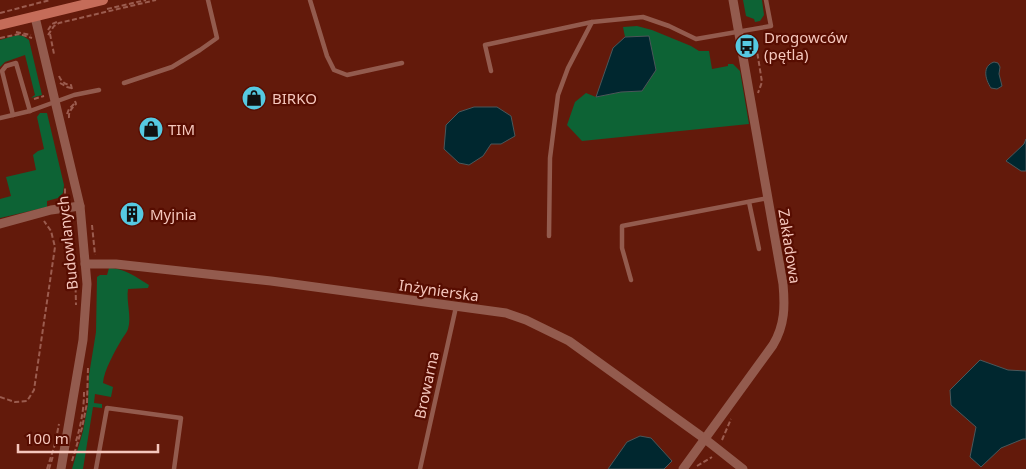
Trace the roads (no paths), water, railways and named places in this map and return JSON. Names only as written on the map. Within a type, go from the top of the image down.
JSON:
[{"type":"main road","points":[[0,25],[103,0]]},
{"type":"street","name":"Zakładowa","points":[[684,469],[778,337],[782,327],[784,309],[782,284],[734,0]]},
{"type":"street","name":"Budowlanych","points":[[35,17],[51,103],[80,206],[81,261],[86,302],[83,340],[61,469]]},
{"type":"street","points":[[0,224],[38,213],[80,206]]},
{"type":"street","name":"Inżynierska","points":[[81,261],[226,276],[506,313],[543,327],[569,341],[744,469]]},
{"type":"lane","points":[[124,84],[172,67],[217,38],[208,0]]},
{"type":"lane","points":[[310,0],[327,56],[334,70],[347,74],[402,64]]},
{"type":"lane","points":[[491,70],[485,45],[592,22],[643,17],[669,26],[696,39],[771,26],[766,0]]},
{"type":"lane","points":[[549,236],[550,158],[558,95],[568,68],[592,22]]},
{"type":"lane","points":[[13,115],[2,71],[6,66],[16,62],[30,111]]},
{"type":"lane","points":[[0,118],[30,111],[74,95],[98,90]]},
{"type":"lane","points":[[631,280],[622,248],[622,226],[768,198]]},
{"type":"lane","points":[[749,202],[759,248]]},
{"type":"lane","name":"Browarna","points":[[420,469],[456,306]]},
{"type":"lane","points":[[96,469],[106,408],[181,418],[174,469]]},
{"type":"water","points":[[649,36],[656,70],[642,91],[621,92],[596,97],[613,48],[625,37]]},
{"type":"water","points":[[994,62],[998,63],[1000,67],[999,74],[1002,86],[997,89],[991,88],[986,77],[988,66]]},
{"type":"water","points":[[474,107],[497,107],[511,116],[515,136],[501,144],[491,144],[483,156],[469,165],[459,163],[444,149],[446,125],[459,112]]},
{"type":"water","points":[[1026,139],[1026,171],[1021,171],[1006,161],[1024,144]]},
{"type":"water","points":[[980,360],[1008,370],[1026,371],[1026,439],[1001,448],[981,467],[970,457],[976,427],[951,405],[950,390]]},
{"type":"water","points":[[640,436],[651,438],[672,461],[664,469],[608,469],[627,442]]},
{"type":"place","name":"Drogowców (pętla)","points":[[747,46]]},
{"type":"place","name":"BIRKO","points":[[254,98]]},
{"type":"place","name":"TIM","points":[[151,129]]},
{"type":"place","name":"Myjnia","points":[[132,214]]}]
